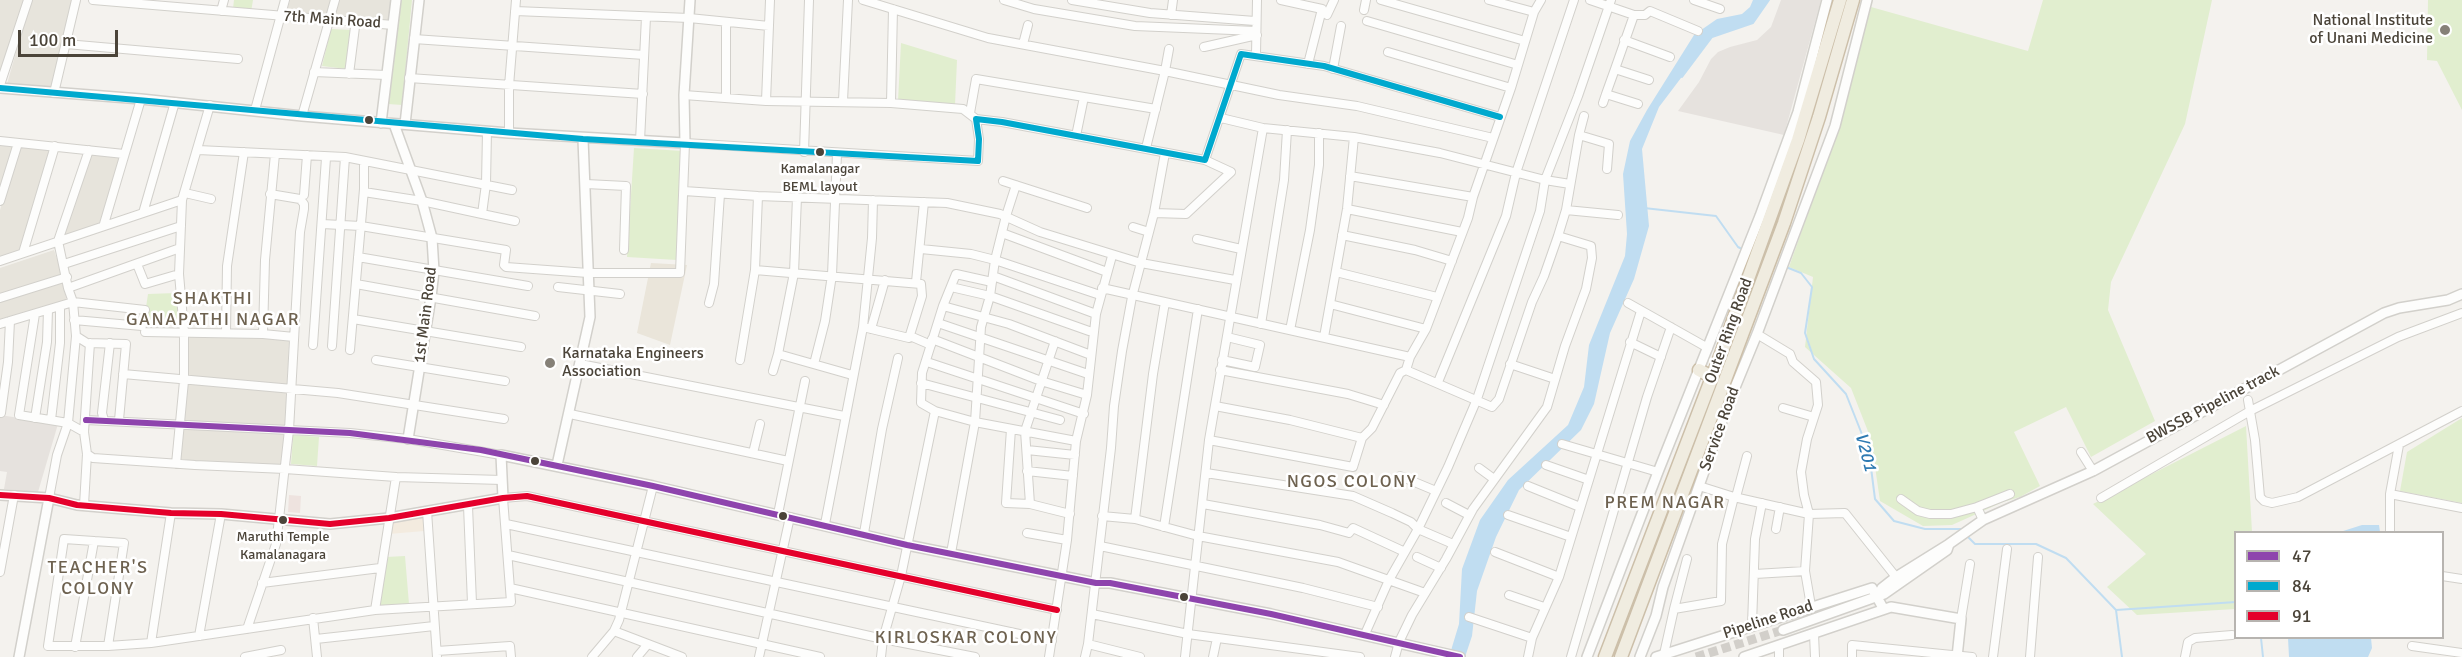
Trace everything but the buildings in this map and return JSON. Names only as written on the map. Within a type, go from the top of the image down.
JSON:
[{"type":"highway","name":"Outer Ring Road","points":[[1605,657],[1712,377],[1751,252],[1795,133],[1840,0]]},
{"type":"highway","name":"Outer Ring Road","points":[[1621,657],[1721,405],[1816,128],[1853,0]]},
{"type":"highway","points":[[1771,256],[1784,262]]},
{"type":"highway","points":[[1700,370],[1712,377]]},
{"type":"street","points":[[28,0],[0,87],[210,105],[302,116],[583,139],[978,161],[979,139],[976,119],[963,109],[891,103],[766,101],[684,95]]},
{"type":"street","points":[[54,93],[76,0]]},
{"type":"street","name":"7th Main Road","points":[[93,0],[186,4],[221,11],[393,25]]},
{"type":"street","points":[[221,11],[224,0]]},
{"type":"street","points":[[255,110],[285,0]]},
{"type":"street","points":[[302,116],[334,0]]},
{"type":"street","points":[[381,123],[396,0]]},
{"type":"street","points":[[400,124],[409,78],[419,0]]},
{"type":"street","points":[[509,133],[509,86],[516,0],[511,0]]},
{"type":"street","points":[[322,224],[361,226],[506,250],[504,265],[506,267],[588,273],[680,273],[684,191],[684,95],[690,0]]},
{"type":"street","points":[[766,101],[770,0]]},
{"type":"street","points":[[804,152],[809,0]]},
{"type":"street","points":[[843,101],[848,0]]},
{"type":"street","points":[[862,0],[988,38],[1279,94],[1357,106],[1493,138]]},
{"type":"street","points":[[1004,0],[1035,4],[1135,26],[1256,33]]},
{"type":"street","points":[[1072,0],[1171,15],[1255,21]]},
{"type":"street","points":[[1171,15],[1173,0]]},
{"type":"street","points":[[1256,55],[1257,0]]},
{"type":"street","points":[[1281,0],[1322,9],[1308,64]]},
{"type":"street","points":[[1327,15],[1334,0]]},
{"type":"street","points":[[1364,10],[1366,0]]},
{"type":"street","points":[[1381,0],[1525,41]]},
{"type":"street","points":[[1489,0],[1534,12]]},
{"type":"street","points":[[1209,440],[1353,467],[1362,438],[1372,428],[1400,373],[1406,370],[1410,357],[1426,328],[1468,218],[1534,12],[1541,0]]},
{"type":"street","points":[[1438,382],[1506,216],[1516,173],[1574,0]]},
{"type":"street","points":[[1590,0],[1609,3],[1634,15],[1645,15],[1650,11],[1698,31]]},
{"type":"street","points":[[1694,0],[1720,9]]},
{"type":"street","points":[[1795,133],[1801,100],[1827,0]]},
{"type":"street","name":"Service Road","points":[[1640,657],[1699,486],[1721,405],[1757,334],[1835,126],[1867,0]]},
{"type":"street","points":[[1365,634],[1389,580],[1418,529],[1477,399],[1540,211],[1545,180],[1578,96],[1609,3]]},
{"type":"street","points":[[891,103],[892,9]]},
{"type":"street","points":[[514,11],[689,18],[769,26]]},
{"type":"street","points":[[1604,104],[1634,15]]},
{"type":"street","points":[[640,141],[646,17]]},
{"type":"street","points":[[1367,21],[1518,65]]},
{"type":"street","points":[[726,22],[726,98]]},
{"type":"street","points":[[1023,44],[1028,25]]},
{"type":"street","points":[[1333,69],[1341,26]]},
{"type":"street","points":[[349,74],[355,27]]},
{"type":"street","points":[[1204,47],[1256,33]]},
{"type":"street","points":[[414,39],[512,48],[645,55]]},
{"type":"street","points":[[1624,40],[1670,57]]},
{"type":"street","points":[[66,44],[238,59]]},
{"type":"street","points":[[1146,148],[1169,49]]},
{"type":"street","points":[[1389,52],[1511,88]]},
{"type":"street","points":[[1205,160],[1233,84],[1241,54],[1333,69],[1500,117]]},
{"type":"street","points":[[1615,69],[1649,80]]},
{"type":"street","points":[[314,72],[386,75]]},
{"type":"street","points":[[409,78],[643,94]]},
{"type":"street","points":[[970,113],[976,79],[1156,108]]},
{"type":"street","points":[[1606,94],[1638,104]]},
{"type":"street","points":[[1076,135],[1084,97]]},
{"type":"street","points":[[104,224],[141,99]]},
{"type":"street","points":[[143,213],[175,102]]},
{"type":"street","points":[[176,464],[184,381],[184,331],[178,274],[181,226],[184,196],[210,105]]},
{"type":"street","points":[[1406,370],[1492,407],[1499,399],[1566,210],[1584,116]]},
{"type":"street","points":[[1221,118],[1263,128],[1354,137],[1570,184]]},
{"type":"street","points":[[976,119],[1076,135],[1205,160],[1231,172],[1186,214],[1154,213]]},
{"type":"street","name":"1st Main Road","points":[[400,124],[432,238],[434,271],[408,439]]},
{"type":"street","points":[[1185,657],[1209,440],[1263,128]]},
{"type":"street","points":[[1261,324],[1284,180],[1287,130]]},
{"type":"street","points":[[482,214],[486,184],[487,131]]},
{"type":"street","points":[[1290,330],[1312,220],[1318,172],[1319,133]]},
{"type":"street","points":[[1579,135],[1609,144],[1607,168]]},
{"type":"street","points":[[1324,337],[1347,209],[1354,137]]},
{"type":"street","points":[[557,465],[590,317],[583,139]]},
{"type":"street","points":[[0,141],[124,154]]},
{"type":"street","points":[[0,201],[18,143]]},
{"type":"street","points":[[22,253],[55,146]]},
{"type":"street","points":[[19,657],[57,455],[68,423],[76,336],[73,302],[58,241],[89,150]]},
{"type":"street","points":[[198,150],[307,155],[326,158],[345,157],[412,168],[512,190]]},
{"type":"street","points":[[226,333],[227,266],[244,152]]},
{"type":"street","points":[[1085,657],[1096,584],[1114,406],[1132,297],[1154,213],[1165,153]]},
{"type":"street","points":[[263,334],[264,260],[275,154]]},
{"type":"street","points":[[814,364],[825,321],[832,275],[837,154]]},
{"type":"street","points":[[304,195],[307,155]]},
{"type":"street","points":[[332,346],[345,157]]},
{"type":"street","points":[[313,345],[326,158]]},
{"type":"street","points":[[350,350],[364,192],[364,161]]},
{"type":"street","points":[[1350,176],[1473,197]]},
{"type":"street","points":[[1003,181],[1087,208]]},
{"type":"street","points":[[585,184],[626,186],[624,250]]},
{"type":"street","points":[[951,553],[975,422],[983,317],[990,296],[995,260],[1006,216],[1016,185]]},
{"type":"street","points":[[684,191],[947,203],[1006,216],[1041,232],[1141,264],[1235,280]]},
{"type":"street","points":[[364,192],[422,201],[515,221]]},
{"type":"street","points":[[247,629],[276,544],[289,430],[300,232],[304,204],[300,199],[270,194]]},
{"type":"street","points":[[710,303],[714,284],[720,194]]},
{"type":"street","points":[[0,261],[104,224],[143,213],[184,196],[211,200]]},
{"type":"street","points":[[740,360],[756,270],[758,196]]},
{"type":"street","points":[[774,371],[794,273],[797,197]]},
{"type":"street","points":[[867,328],[873,200]]},
{"type":"street","points":[[916,282],[924,202]]},
{"type":"street","points":[[1347,209],[1462,232]]},
{"type":"street","points":[[1566,210],[1618,215]]},
{"type":"street","points":[[64,264],[181,226]]},
{"type":"street","points":[[1133,227],[1149,232]]},
{"type":"street","points":[[1002,233],[1107,272]]},
{"type":"street","points":[[1342,235],[1415,250],[1452,261]]},
{"type":"street","points":[[1395,657],[1399,642],[1469,515],[1547,407],[1586,289],[1592,258],[1591,246],[1558,236]]},
{"type":"street","points":[[1197,238],[1241,249]]},
{"type":"street","points":[[68,288],[180,248]]},
{"type":"street","points":[[921,249],[971,254],[1101,291],[1229,315],[1410,357]]},
{"type":"street","points":[[1587,657],[1708,348],[1751,252]]},
{"type":"street","points":[[1049,657],[1067,540],[1076,441],[1087,395],[1096,314],[1112,256]]},
{"type":"street","points":[[358,257],[528,286]]},
{"type":"street","points":[[137,264],[145,284],[178,274]]},
{"type":"street","points":[[756,270],[921,284],[922,296],[910,336]]},
{"type":"street","points":[[1336,272],[1437,297]]},
{"type":"street","points":[[1076,441],[975,422],[935,411],[921,403],[921,383],[931,342],[956,274],[992,279],[1096,314]]},
{"type":"street","points":[[0,298],[67,277]]},
{"type":"street","points":[[825,524],[834,485],[852,375],[885,280]]},
{"type":"street","points":[[356,285],[535,316]]},
{"type":"street","points":[[558,287],[620,294]]},
{"type":"street","points":[[951,287],[990,296],[1089,331]]},
{"type":"street","name":"BWSSB Pipeline track","points":[[1949,544],[1983,520],[2092,471],[2384,313],[2399,308],[2448,300],[2462,294]]},
{"type":"street","points":[[0,324],[73,302],[145,310]]},
{"type":"street","points":[[1135,519],[1153,374],[1165,302]]},
{"type":"street","points":[[1628,303],[1708,348]]},
{"type":"street","points":[[1330,304],[1426,328]]},
{"type":"street","points":[[51,420],[60,343],[60,306]]},
{"type":"street","points":[[943,306],[1009,324],[1091,355]]},
{"type":"street","points":[[1164,527],[1198,309]]},
{"type":"street","points":[[35,418],[47,342],[48,310]]},
{"type":"street","points":[[1528,657],[1532,638],[1559,577],[1641,311]]},
{"type":"street","points":[[2101,498],[2250,411],[2398,337],[2462,313]]},
{"type":"street","points":[[35,314],[19,415],[68,423],[84,432]]},
{"type":"street","points":[[353,319],[521,347]]},
{"type":"street","points":[[74,320],[143,329],[294,337]]},
{"type":"street","points":[[1,413],[8,362],[10,321]]},
{"type":"street","points":[[938,322],[1088,374]]},
{"type":"street","points":[[1571,657],[1627,463],[1671,327]]},
{"type":"street","points":[[867,328],[931,342],[1087,395]]},
{"type":"street","points":[[1757,334],[1790,354],[1793,362],[1816,382],[1818,405],[1807,439],[1802,472],[1804,495],[1809,514],[1805,571],[1811,606]]},
{"type":"street","points":[[76,336],[90,343],[126,344],[119,420]]},
{"type":"street","points":[[1222,360],[1255,367],[1260,345],[1227,337]]},
{"type":"street","points":[[1030,504],[1025,431],[1055,341]]},
{"type":"street","points":[[1630,342],[1661,357]]},
{"type":"street","points":[[84,505],[87,454],[84,432],[90,343]]},
{"type":"street","points":[[104,420],[102,413],[110,343]]},
{"type":"street","points":[[778,354],[852,375]]},
{"type":"street","points":[[864,533],[882,429],[898,358]]},
{"type":"street","points":[[376,360],[505,381]]},
{"type":"street","points":[[927,362],[1084,414]]},
{"type":"street","points":[[580,364],[844,416]]},
{"type":"street","points":[[1510,364],[1555,379]]},
{"type":"street","points":[[1220,370],[1348,394],[1384,405]]},
{"type":"street","points":[[123,374],[338,393],[504,419]]},
{"type":"street","points":[[778,514],[805,381]]},
{"type":"street","points":[[921,383],[1059,420]]},
{"type":"street","points":[[2248,400],[2260,497],[2269,503],[2298,497],[2462,411]]},
{"type":"street","points":[[1215,406],[1290,420],[1362,438]]},
{"type":"street","points":[[1783,408],[1814,417]]},
{"type":"street","points":[[881,657],[883,639],[901,576],[935,411]]},
{"type":"street","points":[[570,414],[788,460]]},
{"type":"street","points":[[86,420],[289,430],[408,439],[501,455],[557,465],[825,524],[907,545],[1096,584],[1110,583],[1365,634],[1460,657]]},
{"type":"street","points":[[753,453],[760,424]]},
{"type":"street","points":[[1011,429],[1006,503],[1030,504],[1070,514]]},
{"type":"street","points":[[1562,444],[1658,472]]},
{"type":"street","points":[[2390,531],[2390,494],[2399,445]]},
{"type":"street","points":[[1027,450],[1075,455]]},
{"type":"street","points":[[2080,452],[2092,471]]},
{"type":"street","points":[[87,454],[93,458],[176,464],[396,477],[502,480]]},
{"type":"street","points":[[108,646],[124,543],[64,539],[48,646],[108,646],[151,643],[375,610],[511,602],[501,455]]},
{"type":"street","points":[[1674,609],[1722,601],[1722,544],[1747,456]]},
{"type":"street","points":[[1546,465],[1589,480]]},
{"type":"street","points":[[1479,468],[1494,479]]},
{"type":"street","points":[[1027,471],[1073,476]]},
{"type":"street","points":[[1206,472],[1353,496],[1453,544]]},
{"type":"street","points":[[1400,476],[1436,491]]},
{"type":"street","points":[[375,610],[396,477]]},
{"type":"street","points":[[592,657],[614,631],[621,614],[653,486]]},
{"type":"street","points":[[1528,486],[1580,507]]},
{"type":"street","points":[[1699,486],[1809,514],[1845,513],[1896,577]]},
{"type":"street","points":[[1901,499],[1918,511],[1930,514],[1951,514],[2010,494]]},
{"type":"street","points":[[2390,494],[2462,508]]},
{"type":"street","points":[[0,495],[49,498],[84,505],[171,513],[221,514],[330,524],[389,518],[468,506],[503,498],[527,496],[1057,610]]},
{"type":"street","points":[[0,572],[14,495]]},
{"type":"street","points":[[1446,503],[1469,515]]},
{"type":"street","points":[[1752,625],[1755,539],[1762,503]]},
{"type":"street","points":[[1203,504],[1320,525],[1349,533],[1353,528],[1405,552]]},
{"type":"street","points":[[468,506],[472,603]]},
{"type":"street","points":[[1776,529],[1780,507]]},
{"type":"street","points":[[1977,507],[1983,520]]},
{"type":"street","points":[[427,511],[437,654],[510,646],[511,657]]},
{"type":"street","points":[[151,643],[171,513]]},
{"type":"street","points":[[199,636],[221,514]]},
{"type":"street","points":[[1508,515],[1571,537]]},
{"type":"street","points":[[1102,516],[1135,519],[1198,536],[1338,562],[1425,593]]},
{"type":"street","points":[[759,657],[790,517]]},
{"type":"street","points":[[506,524],[1053,641]]},
{"type":"street","points":[[1027,533],[1067,540]]},
{"type":"street","points":[[75,646],[94,541]]},
{"type":"street","points":[[1878,595],[1882,588],[1896,577],[1949,544]]},
{"type":"street","points":[[1783,630],[1884,594],[1947,550],[1949,544]]},
{"type":"street","points":[[1100,546],[1303,588],[1378,607]]},
{"type":"street","points":[[1993,657],[2007,549]]},
{"type":"street","points":[[1495,552],[1559,577]]},
{"type":"street","points":[[508,555],[768,614],[975,657]]},
{"type":"street","points":[[2030,657],[2038,556]]},
{"type":"street","points":[[1418,558],[1441,567]]},
{"type":"street","points":[[1660,656],[1688,559]]},
{"type":"street","points":[[1957,656],[1970,564]]},
{"type":"street","points":[[262,583],[380,568]]},
{"type":"street","points":[[1755,574],[1805,571]]},
{"type":"street","points":[[2444,576],[2462,579]]},
{"type":"street","points":[[510,588],[820,657]]},
{"type":"street","name":"Pipeline Road","points":[[1660,656],[1872,588],[1878,595]]},
{"type":"street","points":[[1509,595],[1545,607]]},
{"type":"street","points":[[1878,595],[1883,608]]},
{"type":"street","points":[[1746,657],[1883,608],[1961,619]]},
{"type":"street","points":[[1092,614],[1188,634],[1360,657]]},
{"type":"street","points":[[1469,617],[1532,638]]},
{"type":"street","points":[[313,618],[317,657]]},
{"type":"street","points":[[316,639],[434,626]]},
{"type":"street","points":[[614,631],[681,657]]},
{"type":"street","points":[[1814,634],[1815,657]]},
{"type":"street","points":[[2185,657],[2188,642],[2195,638],[2232,635]]},
{"type":"street","points":[[1213,657],[1217,638]]},
{"type":"street","points":[[637,657],[648,644]]},
{"type":"street","points":[[1088,644],[1117,655],[1140,657]]},
{"type":"street","points":[[1852,657],[1852,645],[1972,657]]},
{"type":"street","points":[[1779,646],[1779,657]]},
{"type":"street","points":[[2412,646],[2462,654]]},
{"type":"street","points":[[244,657],[281,650]]},
{"type":"shaded area","points":[[0,0],[25,0],[0,80]]},
{"type":"shaded area","points":[[31,0],[74,0],[51,89],[7,84]]},
{"type":"shaded area","points":[[290,0],[332,0],[327,18],[286,14]]},
{"type":"shaded area","points":[[339,0],[392,0],[390,23],[334,19]]},
{"type":"shaded area","points":[[1781,0],[1821,0],[1784,135],[1678,111],[1699,82],[1711,59],[1718,52],[1730,47],[1757,40],[1771,27]]},
{"type":"shaded area","points":[[0,144],[16,145],[0,194]]},
{"type":"shaded area","points":[[20,146],[52,149],[18,256],[0,263],[0,210]]},
{"type":"shaded area","points":[[92,152],[121,156],[99,224],[63,240]]},
{"type":"shaded area","points":[[54,250],[63,277],[0,296],[0,268]]},
{"type":"shaded area","points":[[651,263],[687,265],[670,345],[637,333]]},
{"type":"shaded area","points":[[63,280],[67,303],[0,326],[0,300]]},
{"type":"shaded area","points":[[186,335],[289,341],[287,386],[186,379]]},
{"type":"shaded area","points":[[186,384],[287,391],[285,428],[184,421]]},
{"type":"shaded area","points":[[0,415],[58,424],[38,492],[4,489],[7,472],[0,471]]},
{"type":"shaded area","points":[[183,426],[284,432],[282,467],[178,461]]},
{"type":"shaded area","points":[[289,495],[301,496],[300,513],[288,512]]},
{"type":"shaded area","points":[[423,515],[424,531],[389,534],[391,521]]},
{"type":"green space","points":[[234,0],[253,0],[251,12],[233,9]]},
{"type":"green space","points":[[399,0],[412,0],[402,105],[388,104]]},
{"type":"green space","points":[[2043,0],[2212,0],[2185,124],[2111,282],[2108,310],[2155,421],[2091,457],[2066,407],[2014,432],[2040,486],[2020,497],[2003,502],[1952,525],[1923,526],[1880,501],[1871,439],[1851,388],[1805,347],[1813,277],[1789,267],[1838,128],[1871,7],[2028,51]]},
{"type":"green space","name":"National Institute of Unani Medicine","points":[[2428,0],[2462,0],[2462,110],[2437,61],[2427,60]]},
{"type":"green space","points":[[331,29],[352,30],[347,69],[322,66]]},
{"type":"green space","points":[[901,43],[957,60],[955,105],[898,101]]},
{"type":"green space","points":[[634,148],[683,151],[677,260],[627,257]]},
{"type":"green space","points":[[176,293],[178,319],[144,321],[148,294]]},
{"type":"green space","points":[[2462,418],[2462,503],[2400,491],[2407,452]]},
{"type":"green space","points":[[2246,426],[2252,531],[2234,531],[2234,609],[2137,615],[2107,587],[2146,554],[2093,504]]},
{"type":"green space","points":[[293,435],[319,437],[317,466],[291,464]]},
{"type":"green space","points":[[405,556],[409,604],[380,606],[386,557]]},
{"type":"water","points":[[1753,0],[1769,0],[1753,23],[1712,37],[1659,107],[1642,149],[1649,226],[1634,279],[1610,333],[1594,404],[1581,430],[1519,490],[1496,537],[1477,591],[1472,636],[1465,657],[1449,657],[1459,624],[1462,569],[1480,520],[1508,480],[1568,425],[1584,387],[1589,345],[1625,256],[1627,234],[1623,174],[1630,141],[1694,35],[1717,19],[1742,14],[1750,7]]},
{"type":"water","points":[[2362,525],[2379,525],[2380,531],[2343,531]]},
{"type":"water","points":[[2288,639],[2371,639],[2372,648],[2368,657],[2289,657]]},
{"type":"waterway","points":[[1682,77],[1712,37],[1753,23],[1769,0]]},
{"type":"waterway","name":"V201","points":[[1644,208],[1716,216],[1738,247],[1744,250]]},
{"type":"waterway","name":"V201","points":[[1786,267],[1801,273],[1812,287],[1805,333],[1814,359],[1846,394],[1869,452],[1875,499],[1894,521],[1925,529],[1961,529],[1964,532]]},
{"type":"waterway","name":"V201","points":[[1967,536],[1975,544],[2036,544],[2066,558],[2116,610],[2122,657]]},
{"type":"waterway","points":[[2116,610],[2234,602]]},
{"type":"waterway","points":[[2261,639],[2263,657]]},
{"type":"tunnel","points":[[1696,657],[1783,630]]},
{"type":"transit line","name":"84","points":[[0,88],[583,139],[978,161],[979,139],[976,119],[1205,160],[1241,54],[1324,66],[1500,117]]},
{"type":"transit line","name":"47","points":[[86,420],[350,433],[481,450],[653,486],[907,545],[1096,583],[1110,583],[1271,614],[1460,657]]},
{"type":"transit line","name":"91","points":[[0,495],[49,498],[77,505],[171,513],[221,514],[330,524],[389,518],[503,498],[527,496],[1057,610]]},
{"type":"place","name":"National Institute of Unani Medicine","points":[[2445,30]]},
{"type":"place","name":"Kamalanagar BEML layout","points":[[820,152]]},
{"type":"place","name":"Karnataka Engineers Association","points":[[550,363]]},
{"type":"place","name":"Maruthi Temple Kamalanagara","points":[[283,520]]},
{"type":"district","name":"SHAKTHI GANAPATHI NAGAR","points":[[213,309]]},
{"type":"district","name":"NGOS COLONY","points":[[1352,482]]},
{"type":"district","name":"PREM NAGAR","points":[[1665,503]]},
{"type":"district","name":"TEACHER'S COLONY","points":[[98,578]]},
{"type":"district","name":"KIRLOSKAR COLONY","points":[[966,638]]}]
